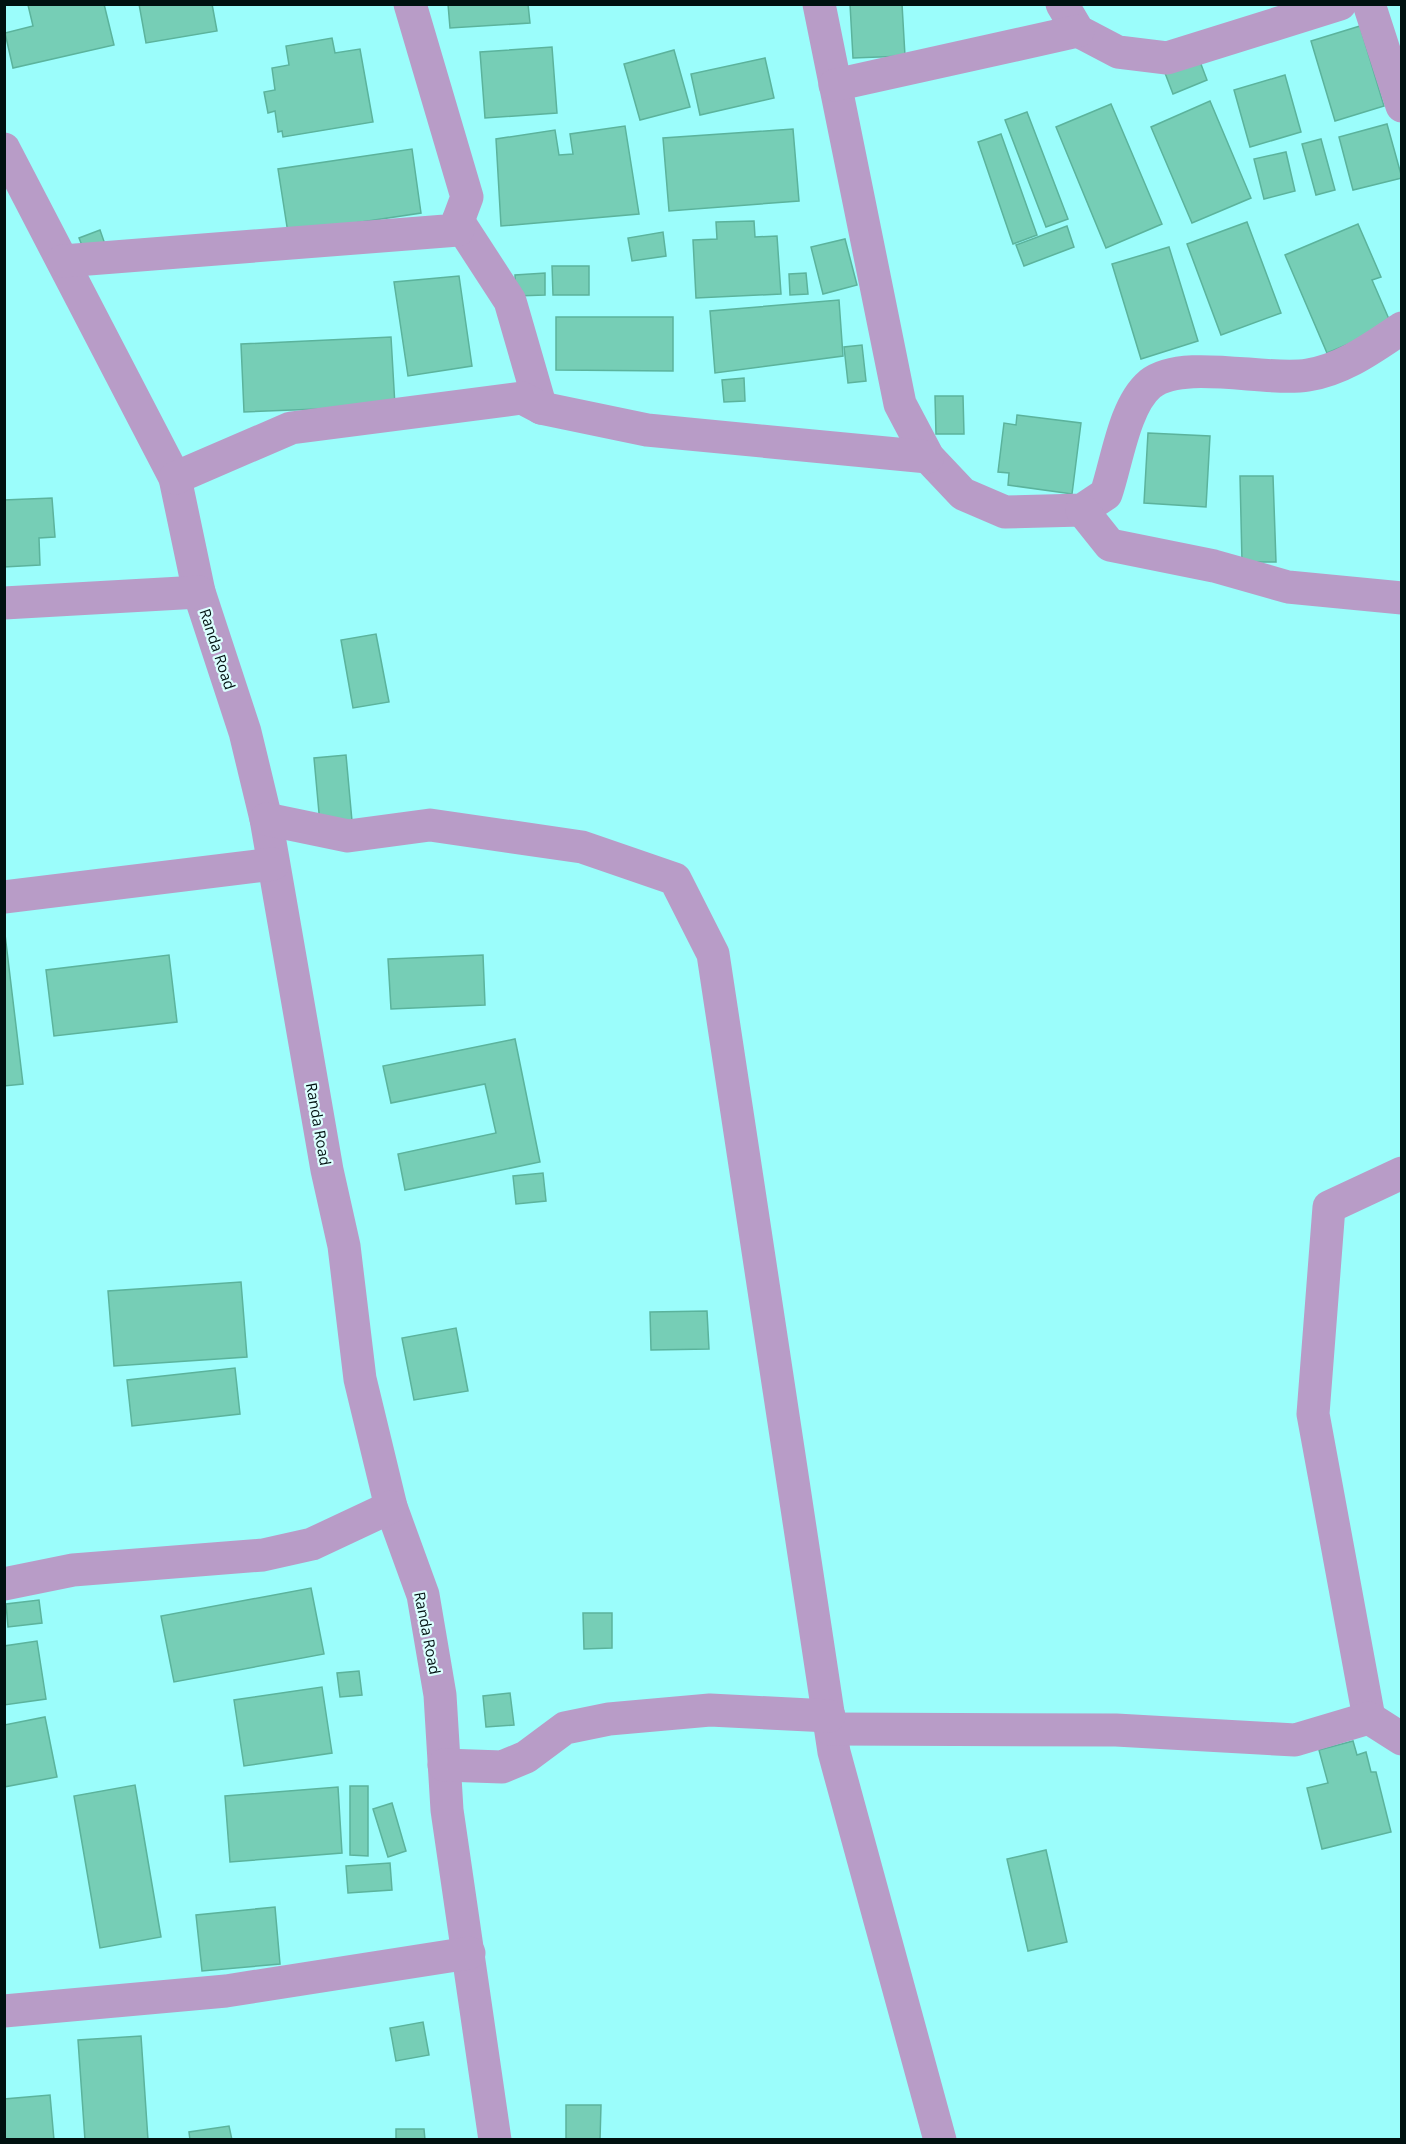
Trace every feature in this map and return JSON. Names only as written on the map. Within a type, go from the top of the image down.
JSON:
[{"type":"street","points":[[63,261],[458,230],[458,221],[467,197],[410,4]]},
{"type":"street","points":[[819,4],[900,404],[928,457],[963,494],[1005,512],[1082,510],[1106,494],[1131,409],[1150,384],[1176,372],[1308,375],[1354,361],[1401,328]]},
{"type":"street","points":[[835,85],[1070,17],[1118,52],[1167,58],[1340,4]]},
{"type":"street","points":[[1369,4],[1401,106]]},
{"type":"street","name":"Randa Road","points":[[4,149],[175,478],[199,592],[245,732],[266,819],[327,1170],[344,1246],[360,1379],[391,1507],[423,1595],[440,1695],[447,1810],[495,2139]]},
{"type":"street","points":[[458,221],[510,301],[542,408]]},
{"type":"street","points":[[175,478],[291,428],[522,398],[542,408],[647,429],[928,457]]},
{"type":"street","points":[[1082,510],[1110,545],[1214,566],[1288,587],[1401,598]]},
{"type":"street","points":[[4,603],[199,592]]},
{"type":"street","points":[[266,819],[348,836],[430,825],[582,847],[675,879],[713,954],[837,1763],[940,2139]]},
{"type":"street","points":[[4,897],[273,864]]},
{"type":"street","points":[[1401,1173],[1329,1207],[1313,1414],[1370,1718],[1401,1739]]},
{"type":"street","points":[[4,1584],[73,1570],[262,1555],[312,1544],[391,1507]]},
{"type":"street","points":[[444,1765],[502,1767],[526,1757],[565,1728],[609,1719],[710,1710],[830,1722],[1116,1730],[1295,1740],[1370,1718]]},
{"type":"street","points":[[4,2011],[226,1991],[469,1953]]},
{"type":"building","points":[[104,4],[114,45],[13,68],[5,33],[33,26],[28,5]]},
{"type":"building","points":[[139,4],[212,4],[217,31],[146,43]]},
{"type":"building","points":[[448,4],[528,4],[530,23],[450,28]]},
{"type":"building","points":[[850,4],[902,4],[905,56],[853,58]]},
{"type":"building","points":[[1360,26],[1384,106],[1335,121],[1311,41]]},
{"type":"building","points":[[332,38],[335,53],[360,49],[373,122],[283,137],[282,131],[278,132],[275,111],[268,113],[264,92],[275,90],[272,68],[289,65],[286,46]]},
{"type":"building","points":[[552,47],[557,113],[485,118],[480,52]]},
{"type":"building","points":[[674,50],[690,107],[640,120],[624,64]]},
{"type":"building","points":[[765,58],[774,98],[700,115],[691,74]]},
{"type":"building","points":[[1199,59],[1207,80],[1173,94],[1165,73]]},
{"type":"building","points":[[1285,75],[1301,132],[1250,147],[1234,90]]},
{"type":"building","points":[[1210,101],[1251,198],[1192,223],[1151,127]]},
{"type":"building","points":[[1111,104],[1162,224],[1106,248],[1056,127]]},
{"type":"building","points":[[1027,112],[1068,219],[1046,227],[1005,120]]},
{"type":"building","points":[[1387,124],[1402,178],[1353,190],[1339,137]]},
{"type":"building","points":[[625,126],[639,214],[501,226],[496,139],[555,130],[559,155],[573,154],[570,134]]},
{"type":"building","points":[[793,129],[799,201],[669,211],[663,138]]},
{"type":"building","points":[[1001,134],[1037,235],[1013,244],[978,142]]},
{"type":"building","points":[[1321,139],[1335,190],[1316,195],[1302,144]]},
{"type":"building","points":[[412,149],[421,213],[288,233],[278,169]]},
{"type":"building","points":[[1286,152],[1295,191],[1264,199],[1254,159]]},
{"type":"building","points":[[754,221],[755,237],[777,236],[781,294],[696,298],[693,240],[717,239],[716,222]]},
{"type":"building","points":[[1247,222],[1281,313],[1221,335],[1187,244]]},
{"type":"building","points":[[1358,224],[1381,277],[1372,280],[1392,326],[1327,353],[1285,255]]},
{"type":"building","points":[[1067,226],[1074,247],[1024,266],[1016,245]]},
{"type":"building","points":[[100,230],[107,250],[87,258],[79,238]]},
{"type":"building","points":[[663,232],[666,256],[632,261],[628,238]]},
{"type":"building","points":[[845,239],[857,285],[823,294],[811,247]]},
{"type":"building","points":[[1169,247],[1198,341],[1141,359],[1112,264]]},
{"type":"building","points":[[552,266],[589,266],[589,295],[553,295]]},
{"type":"building","points":[[545,273],[545,295],[516,296],[515,275]]},
{"type":"building","points":[[806,273],[808,294],[790,295],[789,274]]},
{"type":"building","points":[[459,276],[472,366],[408,376],[394,282]]},
{"type":"building","points":[[839,300],[843,356],[715,373],[710,311]]},
{"type":"building","points":[[556,317],[673,317],[673,371],[556,370]]},
{"type":"building","points":[[391,337],[395,406],[244,412],[241,344]]},
{"type":"building","points":[[862,345],[866,381],[848,383],[844,347]]},
{"type":"building","points":[[744,378],[745,401],[724,402],[722,380]]},
{"type":"building","points":[[935,396],[963,396],[964,434],[936,434]]},
{"type":"building","points":[[1017,415],[1081,423],[1072,494],[1008,485],[1009,473],[998,472],[1004,423],[1016,425]]},
{"type":"building","points":[[1148,433],[1210,436],[1206,507],[1144,503]]},
{"type":"building","points":[[1240,476],[1273,476],[1276,562],[1242,562]]},
{"type":"building","points":[[52,498],[55,537],[39,538],[40,565],[4,567],[4,500]]},
{"type":"building","points":[[376,634],[389,702],[353,708],[341,640]]},
{"type":"building","points":[[346,755],[352,821],[320,824],[314,758]]},
{"type":"building","points":[[4,926],[23,1084],[4,1086]]},
{"type":"building","points":[[169,955],[177,1022],[54,1036],[46,970]]},
{"type":"building","points":[[483,955],[485,1005],[391,1009],[388,959]]},
{"type":"building","points":[[515,1039],[540,1162],[405,1190],[398,1154],[496,1133],[485,1084],[391,1103],[383,1066]]},
{"type":"building","points":[[543,1173],[546,1201],[516,1204],[513,1176]]},
{"type":"building","points":[[241,1282],[247,1357],[114,1366],[108,1291]]},
{"type":"building","points":[[707,1311],[709,1349],[651,1350],[650,1312]]},
{"type":"building","points":[[456,1328],[468,1391],[414,1400],[402,1338]]},
{"type":"building","points":[[235,1368],[240,1414],[132,1426],[127,1380]]},
{"type":"building","points":[[311,1588],[324,1654],[174,1682],[161,1616]]},
{"type":"building","points":[[39,1600],[42,1623],[8,1627],[6,1604]]},
{"type":"building","points":[[583,1613],[612,1613],[612,1648],[584,1649]]},
{"type":"building","points":[[37,1641],[46,1699],[4,1705],[4,1646]]},
{"type":"building","points":[[359,1671],[362,1695],[340,1697],[337,1673]]},
{"type":"building","points":[[322,1687],[332,1753],[244,1766],[234,1700]]},
{"type":"building","points":[[510,1693],[514,1725],[486,1727],[483,1696]]},
{"type":"building","points":[[45,1717],[57,1777],[4,1787],[4,1725]]},
{"type":"building","points":[[1353,1741],[1357,1755],[1366,1752],[1371,1772],[1376,1772],[1391,1832],[1322,1849],[1307,1788],[1328,1783],[1319,1750]]},
{"type":"building","points":[[135,1785],[161,1937],[100,1948],[74,1796]]},
{"type":"building","points":[[350,1786],[368,1786],[368,1856],[350,1855]]},
{"type":"building","points":[[338,1787],[342,1853],[230,1862],[225,1796]]},
{"type":"building","points":[[392,1803],[406,1851],[388,1857],[373,1809]]},
{"type":"building","points":[[1046,1850],[1067,1942],[1028,1951],[1007,1859]]},
{"type":"building","points":[[390,1863],[392,1890],[348,1893],[346,1866]]},
{"type":"building","points":[[275,1907],[280,1964],[202,1971],[196,1915]]},
{"type":"building","points":[[423,2022],[429,2055],[396,2061],[390,2028]]},
{"type":"building","points":[[141,2036],[148,2140],[85,2140],[78,2040]]},
{"type":"building","points":[[50,2095],[54,2140],[4,2140],[4,2099]]},
{"type":"building","points":[[566,2105],[601,2105],[600,2140],[566,2140]]},
{"type":"building","points":[[229,2126],[232,2140],[190,2140],[189,2132]]},
{"type":"building","points":[[396,2129],[424,2129],[425,2140],[396,2140]]}]
